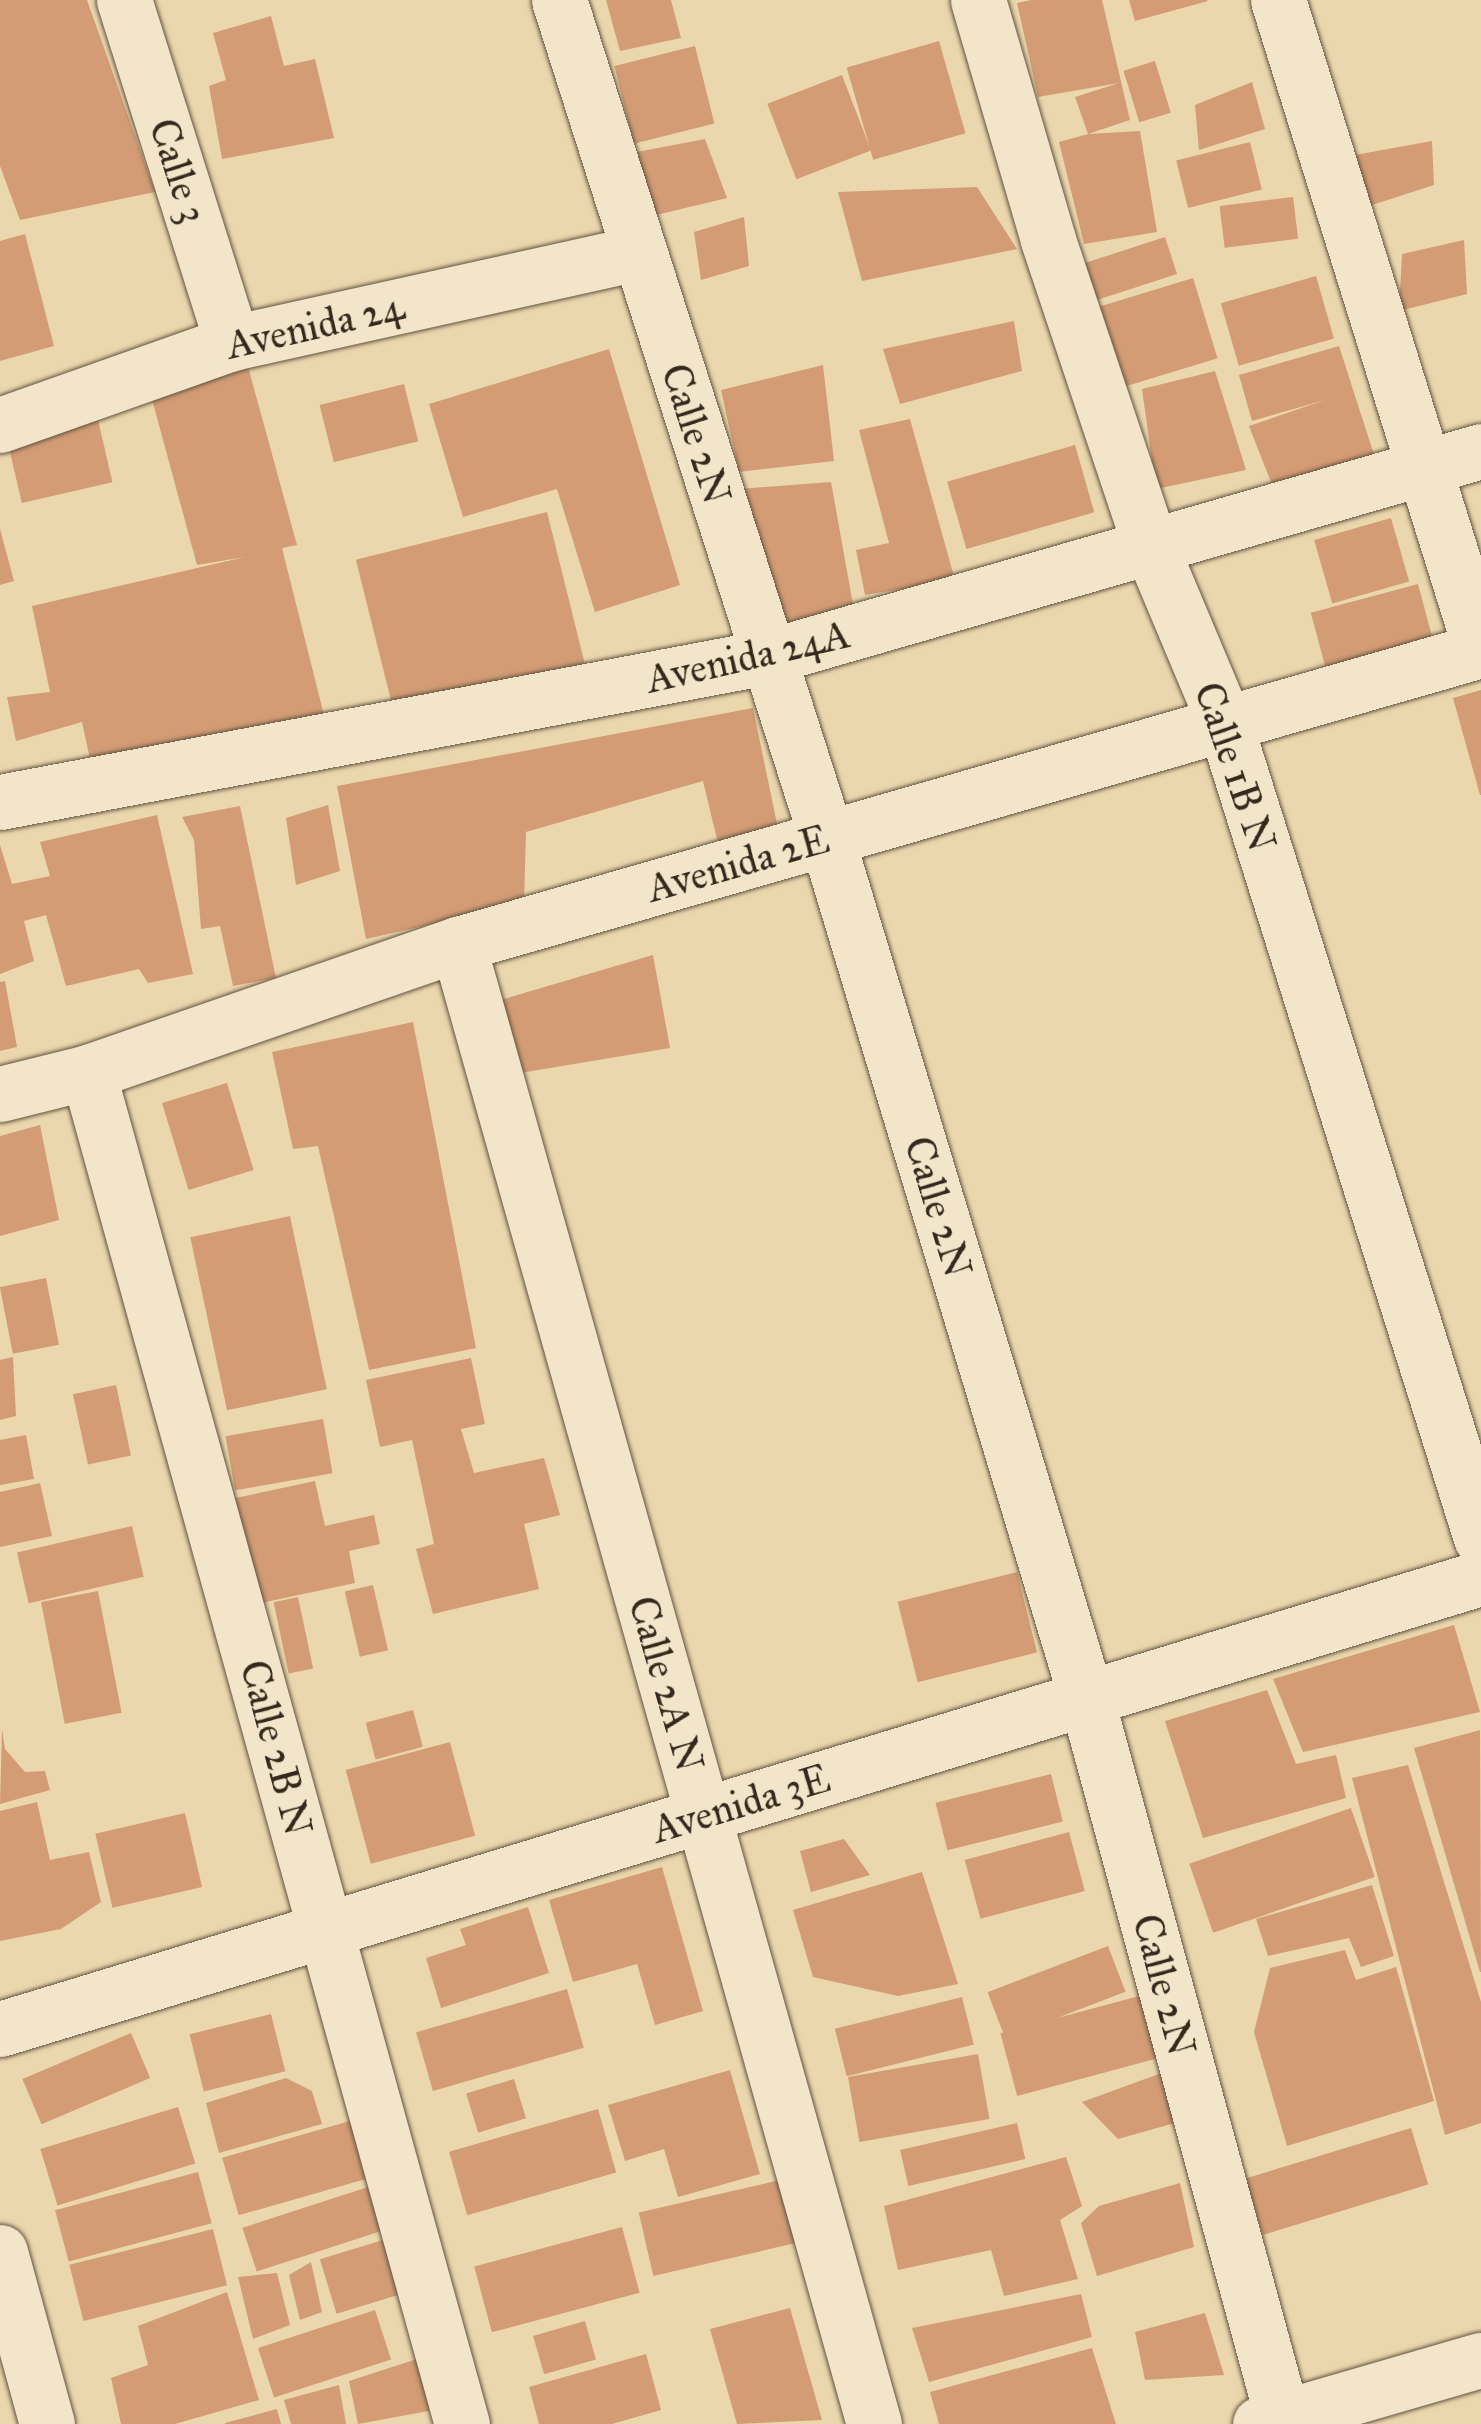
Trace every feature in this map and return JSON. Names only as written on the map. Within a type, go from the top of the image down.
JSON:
[{"type":"street","name":"Calle 3","points":[[124,0],[232,342]]},
{"type":"street","name":"Calle 2N","points":[[559,0],[826,839],[1086,1697],[1276,2422]]},
{"type":"street","name":"Calle 1B N","points":[[978,0],[1048,240],[1152,550],[1225,724],[1481,1538]]},
{"type":"street","points":[[1278,0],[1481,650]]},
{"type":"street","name":"Avenida 24","points":[[0,425],[232,342],[638,253]]},
{"type":"street","name":"Avenida 24A","points":[[0,802],[767,657],[1152,550],[1481,450]]},
{"type":"street","name":"Avenida 2E","points":[[0,1094],[88,1072],[458,944],[1481,650]]},
{"type":"street","name":"Calle 2A N","points":[[458,944],[874,2424]]},
{"type":"street","name":"Calle 2B N","points":[[88,1072],[462,2424]]},
{"type":"street","name":"Avenida 3E","points":[[0,2029],[1481,1578]]},
{"type":"street","points":[[0,2252],[48,2424]]},
{"type":"street","points":[[1276,2422],[1481,2360]]},
{"type":"building","points":[[0,0],[87,0],[155,192],[20,220],[0,166]]},
{"type":"building","points":[[606,0],[671,0],[681,38],[620,51]]},
{"type":"building","points":[[1102,0],[1130,120],[1088,134],[1075,97],[1119,83],[1038,97],[1017,3]]},
{"type":"building","points":[[1129,0],[1207,0],[1208,1],[1135,21]]},
{"type":"building","points":[[271,16],[284,66],[315,59],[334,138],[222,159],[209,86],[226,80],[213,33]]},
{"type":"building","points":[[939,41],[965,133],[873,160],[847,67]]},
{"type":"building","points":[[695,46],[714,124],[634,144],[614,66]]},
{"type":"building","points":[[1155,61],[1171,113],[1139,122],[1123,71]]},
{"type":"building","points":[[842,75],[871,151],[796,179],[767,104]]},
{"type":"building","points":[[1252,82],[1265,129],[1199,150],[1195,105]]},
{"type":"building","points":[[1140,131],[1157,232],[1084,244],[1059,142],[1088,134]]},
{"type":"building","points":[[705,139],[727,198],[648,217],[621,155]]},
{"type":"building","points":[[1432,141],[1434,185],[1366,207],[1355,155]]},
{"type":"building","points":[[1250,142],[1262,190],[1188,208],[1176,160]]},
{"type":"building","points":[[977,187],[1017,249],[862,281],[838,192]]},
{"type":"building","points":[[1293,197],[1298,239],[1225,248],[1220,206]]},
{"type":"building","points":[[744,217],[749,266],[701,280],[694,232]]},
{"type":"building","points":[[25,234],[54,346],[0,361],[0,241]]},
{"type":"building","points":[[1165,237],[1177,274],[1096,300],[1084,263]]},
{"type":"building","points":[[1464,240],[1467,294],[1399,311],[1402,254]]},
{"type":"building","points":[[1316,276],[1334,338],[1239,366],[1221,303]]},
{"type":"building","points":[[1193,278],[1218,358],[1121,388],[1096,308]]},
{"type":"building","points":[[1014,321],[1022,371],[900,404],[883,349]]},
{"type":"building","points":[[1339,346],[1378,467],[1278,500],[1249,426],[1325,400],[1252,421],[1239,375]]},
{"type":"building","points":[[609,349],[680,585],[595,612],[557,489],[463,517],[429,404]]},
{"type":"building","points":[[247,363],[297,545],[282,548],[326,723],[94,778],[82,722],[16,741],[7,697],[50,692],[32,606],[245,557],[197,565],[150,392]]},
{"type":"building","points":[[823,365],[834,461],[739,472],[721,390]]},
{"type":"building","points":[[1215,371],[1246,470],[1156,489],[1142,389]]},
{"type":"building","points":[[404,384],[418,441],[334,462],[320,405]]},
{"type":"building","points":[[96,411],[112,482],[22,503],[5,432]]},
{"type":"building","points":[[910,419],[955,580],[865,595],[856,550],[889,543],[859,430]]},
{"type":"building","points":[[1075,445],[1094,512],[966,549],[947,482]]},
{"type":"building","points":[[831,482],[854,610],[778,626],[739,489]]},
{"type":"building","points":[[547,512],[587,671],[396,719],[356,560]]},
{"type":"building","points":[[1391,518],[1409,581],[1332,603],[1314,540]]},
{"type":"building","points":[[0,529],[14,581],[0,585]]},
{"type":"building","points":[[1418,584],[1435,646],[1327,675],[1311,613]]},
{"type":"building","points":[[1481,690],[1481,795],[1480,795],[1453,698]]},
{"type":"building","points":[[753,708],[781,843],[721,856],[703,781],[526,832],[524,903],[366,939],[337,786]]},
{"type":"building","points":[[328,805],[340,871],[296,885],[286,818]]},
{"type":"building","points":[[240,806],[276,978],[233,986],[220,926],[201,929],[194,840],[182,817]]},
{"type":"building","points":[[157,815],[193,974],[148,983],[139,969],[66,986],[46,915],[24,921],[34,961],[0,974],[0,845],[12,884],[50,876],[40,842]]},
{"type":"building","points":[[653,955],[670,1048],[514,1074],[494,1002]]},
{"type":"building","points":[[5,981],[17,1047],[0,1051],[0,982]]},
{"type":"building","points":[[413,1022],[476,1348],[369,1370],[318,1146],[293,1149],[272,1052]]},
{"type":"building","points":[[227,1083],[254,1170],[189,1190],[162,1103]]},
{"type":"building","points":[[40,1125],[59,1220],[0,1236],[0,1136]]},
{"type":"building","points":[[290,1216],[327,1389],[227,1410],[190,1237]]},
{"type":"building","points":[[46,1278],[59,1345],[13,1354],[0,1287]]},
{"type":"building","points":[[13,1357],[16,1416],[0,1420],[0,1360]]},
{"type":"building","points":[[471,1358],[485,1424],[461,1429],[474,1473],[544,1458],[560,1515],[524,1524],[539,1589],[433,1614],[416,1549],[434,1544],[412,1440],[380,1447],[366,1380]]},
{"type":"building","points":[[116,1385],[131,1455],[88,1465],[73,1394]]},
{"type":"building","points":[[323,1419],[333,1473],[235,1490],[226,1436]]},
{"type":"building","points":[[26,1435],[34,1479],[0,1485],[0,1440]]},
{"type":"building","points":[[315,1481],[325,1526],[374,1515],[380,1544],[349,1551],[355,1583],[261,1603],[231,1499]]},
{"type":"building","points":[[40,1483],[52,1536],[0,1547],[0,1492]]},
{"type":"building","points":[[132,1526],[144,1577],[29,1603],[17,1553]]},
{"type":"building","points":[[1017,1572],[1037,1653],[918,1682],[898,1602]]},
{"type":"building","points":[[373,1585],[388,1650],[360,1657],[345,1592]]},
{"type":"building","points":[[98,1591],[122,1713],[65,1724],[41,1602]]},
{"type":"building","points":[[298,1597],[313,1668],[289,1674],[274,1602]]},
{"type":"building","points":[[1454,1625],[1480,1712],[1303,1752],[1273,1679]]},
{"type":"building","points":[[1267,1690],[1296,1764],[1336,1755],[1346,1798],[1203,1838],[1165,1721]]},
{"type":"building","points":[[413,1710],[423,1747],[376,1759],[366,1723]]},
{"type":"building","points":[[2,1729],[5,1749],[25,1772],[45,1771],[50,1790],[0,1804]]},
{"type":"building","points":[[1480,1730],[1481,1972],[1414,1748]]},
{"type":"building","points":[[450,1742],[475,1836],[371,1864],[346,1770]]},
{"type":"building","points":[[1408,1765],[1481,2002],[1481,2123],[1445,2135],[1352,1778]]},
{"type":"building","points":[[1051,1774],[1063,1822],[947,1850],[936,1803]]},
{"type":"building","points":[[37,1802],[50,1860],[89,1852],[101,1902],[61,1929],[0,1941],[0,1811]]},
{"type":"building","points":[[1351,1808],[1375,1877],[1213,1933],[1189,1864]]},
{"type":"building","points":[[185,1813],[202,1887],[112,1908],[95,1834]]},
{"type":"building","points":[[1069,1832],[1085,1891],[980,1919],[965,1860]]},
{"type":"building","points":[[844,1839],[870,1875],[811,1892],[800,1851]]},
{"type":"building","points":[[662,1867],[703,2011],[655,2025],[637,1964],[573,1982],[549,1900]]},
{"type":"building","points":[[922,1872],[958,1984],[898,1996],[813,1977],[793,1910]]},
{"type":"building","points":[[1372,1885],[1394,1956],[1361,1967],[1349,1938],[1268,1956],[1256,1919]]},
{"type":"building","points":[[528,1907],[549,1973],[441,2008],[426,1958],[466,1945],[460,1929]]},
{"type":"building","points":[[1108,1946],[1126,1992],[1005,2038],[988,1992]]},
{"type":"building","points":[[1345,1950],[1356,1980],[1396,1967],[1434,2101],[1287,2146],[1254,2032],[1270,1968]]},
{"type":"building","points":[[567,1989],[584,2048],[433,2091],[416,2032]]},
{"type":"building","points":[[1154,1992],[1171,2055],[1017,2096],[1000,2033]]},
{"type":"building","points":[[962,1997],[974,2045],[847,2076],[835,2029]]},
{"type":"building","points":[[271,2014],[285,2071],[204,2092],[189,2034]]},
{"type":"building","points":[[131,2033],[150,2078],[42,2124],[22,2079]]},
{"type":"building","points":[[978,2054],[989,2119],[859,2142],[848,2077]]},
{"type":"building","points":[[730,2070],[760,2174],[678,2197],[664,2149],[625,2161],[608,2105]]},
{"type":"building","points":[[1167,2071],[1182,2121],[1118,2139],[1082,2102]]},
{"type":"building","points":[[286,2078],[312,2091],[322,2124],[219,2153],[206,2103]]},
{"type":"building","points":[[514,2079],[526,2118],[478,2133],[466,2094]]},
{"type":"building","points":[[178,2107],[195,2163],[58,2206],[40,2149]]},
{"type":"building","points":[[598,2109],[616,2172],[467,2215],[449,2152]]},
{"type":"building","points":[[350,2121],[367,2179],[239,2215],[222,2158]]},
{"type":"building","points":[[1017,2123],[1025,2159],[908,2186],[900,2150]]},
{"type":"building","points":[[1411,2128],[1428,2184],[1263,2235],[1246,2179]]},
{"type":"building","points":[[1066,2157],[1082,2206],[1060,2220],[1078,2279],[1004,2296],[991,2250],[898,2270],[884,2206]]},
{"type":"building","points":[[198,2172],[212,2223],[69,2261],[55,2210]]},
{"type":"building","points":[[780,2180],[795,2243],[653,2276],[639,2213]]},
{"type":"building","points":[[1180,2183],[1194,2247],[1097,2276],[1081,2223],[1099,2206]]},
{"type":"building","points":[[368,2187],[382,2231],[257,2272],[242,2228]]},
{"type":"building","points":[[622,2227],[640,2293],[492,2332],[474,2267]]},
{"type":"building","points":[[213,2229],[227,2285],[83,2321],[69,2265]]},
{"type":"building","points":[[383,2240],[400,2295],[337,2314],[320,2259]]},
{"type":"building","points":[[311,2262],[322,2312],[300,2320],[289,2275]]},
{"type":"building","points":[[277,2273],[290,2325],[253,2339],[238,2277]]},
{"type":"building","points":[[227,2292],[259,2400],[175,2424],[121,2424],[111,2378],[148,2365],[138,2326]]},
{"type":"building","points":[[1081,2294],[1092,2337],[929,2382],[912,2328]]},
{"type":"building","points":[[790,2308],[822,2420],[737,2424],[710,2329]]},
{"type":"building","points":[[375,2310],[391,2359],[274,2397],[258,2348]]},
{"type":"building","points":[[1205,2313],[1224,2375],[1145,2380],[1135,2332]]},
{"type":"building","points":[[585,2321],[596,2359],[544,2374],[533,2336]]},
{"type":"building","points":[[1092,2348],[1116,2424],[939,2424],[930,2392]]},
{"type":"building","points":[[646,2354],[661,2410],[612,2424],[539,2424],[529,2387]]},
{"type":"building","points":[[420,2358],[434,2410],[358,2424],[349,2381]]},
{"type":"building","points":[[339,2385],[346,2424],[291,2424],[284,2400]]},
{"type":"building","points":[[277,2409],[281,2424],[225,2424],[225,2423]]}]
